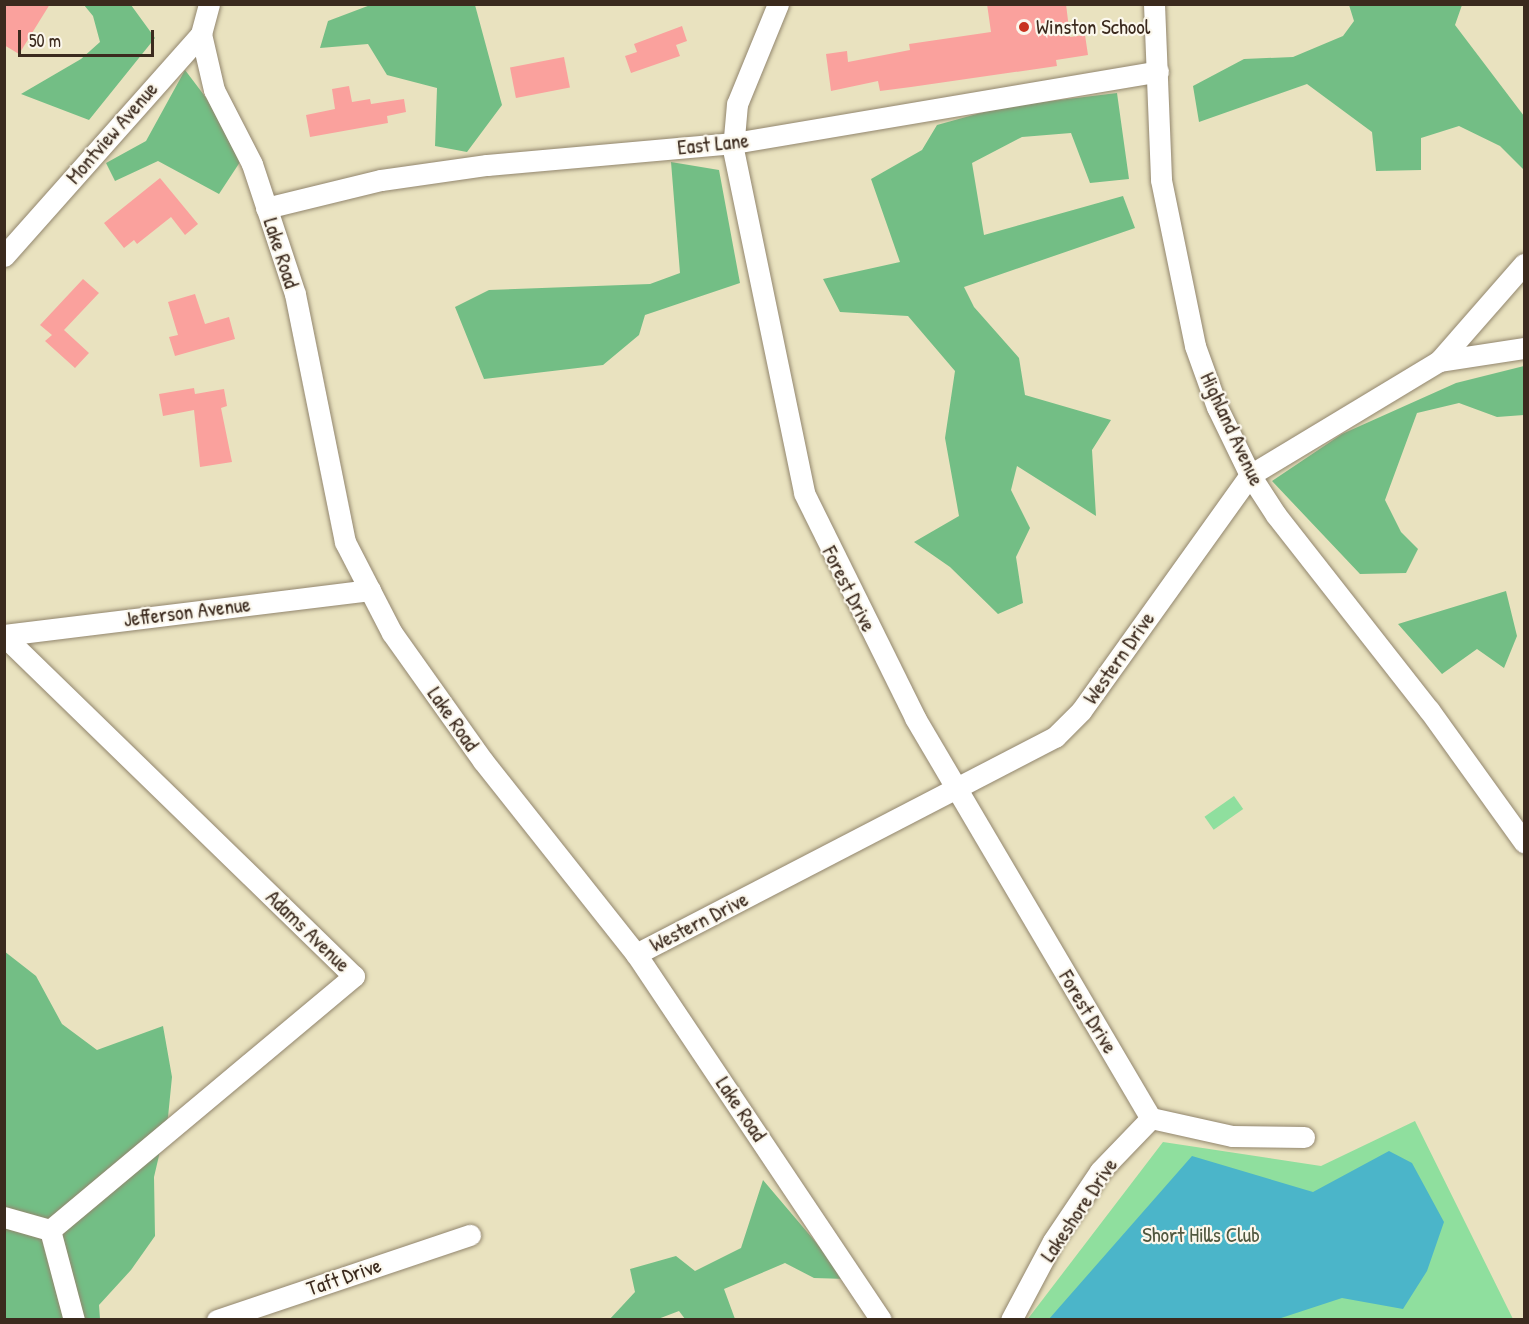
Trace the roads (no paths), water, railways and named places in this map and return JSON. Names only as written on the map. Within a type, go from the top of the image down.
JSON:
[{"type":"street","name":"Montview Avenue","points":[[4,256],[201,34],[209,4]]},
{"type":"street","name":"Forest Drive","points":[[778,4],[737,104],[734,143],[744,218],[804,493],[915,718],[1151,1118]]},
{"type":"street","name":"Highland Avenue","points":[[1154,4],[1161,180],[1193,336],[1217,407],[1250,476],[1521,832]]},
{"type":"street","name":"Lake Road","points":[[201,34],[214,90],[252,164],[295,294],[345,542],[392,633],[483,762],[636,954],[881,1320]]},
{"type":"street","name":"East Lane","points":[[266,208],[381,180],[440,172],[734,143],[1158,71]]},
{"type":"street","name":"Western Drive","points":[[636,954],[1055,738],[1081,711],[1250,476],[1439,360],[1524,264]]},
{"type":"street","points":[[1439,360],[1524,348]]},
{"type":"street","name":"Jefferson Avenue","points":[[4,636],[370,590]]},
{"type":"street","name":"Adams Avenue","points":[[4,636],[354,976],[50,1230]]},
{"type":"street","points":[[1151,1118],[1232,1136],[1304,1137]]},
{"type":"street","name":"Lakeshore Drive","points":[[1011,1320],[1053,1241],[1100,1171],[1151,1118]]},
{"type":"street","points":[[4,1217],[50,1230],[74,1320]]},
{"type":"street","name":"Taft Drive","points":[[217,1320],[470,1235]]},
{"type":"water","name":"Short Hills Club","points":[[1389,1151],[1412,1163],[1444,1222],[1427,1271],[1403,1309],[1342,1298],[1278,1319],[1049,1319],[1192,1156],[1313,1192]]},
{"type":"place","name":"Winston School","points":[[1024,27]]}]
